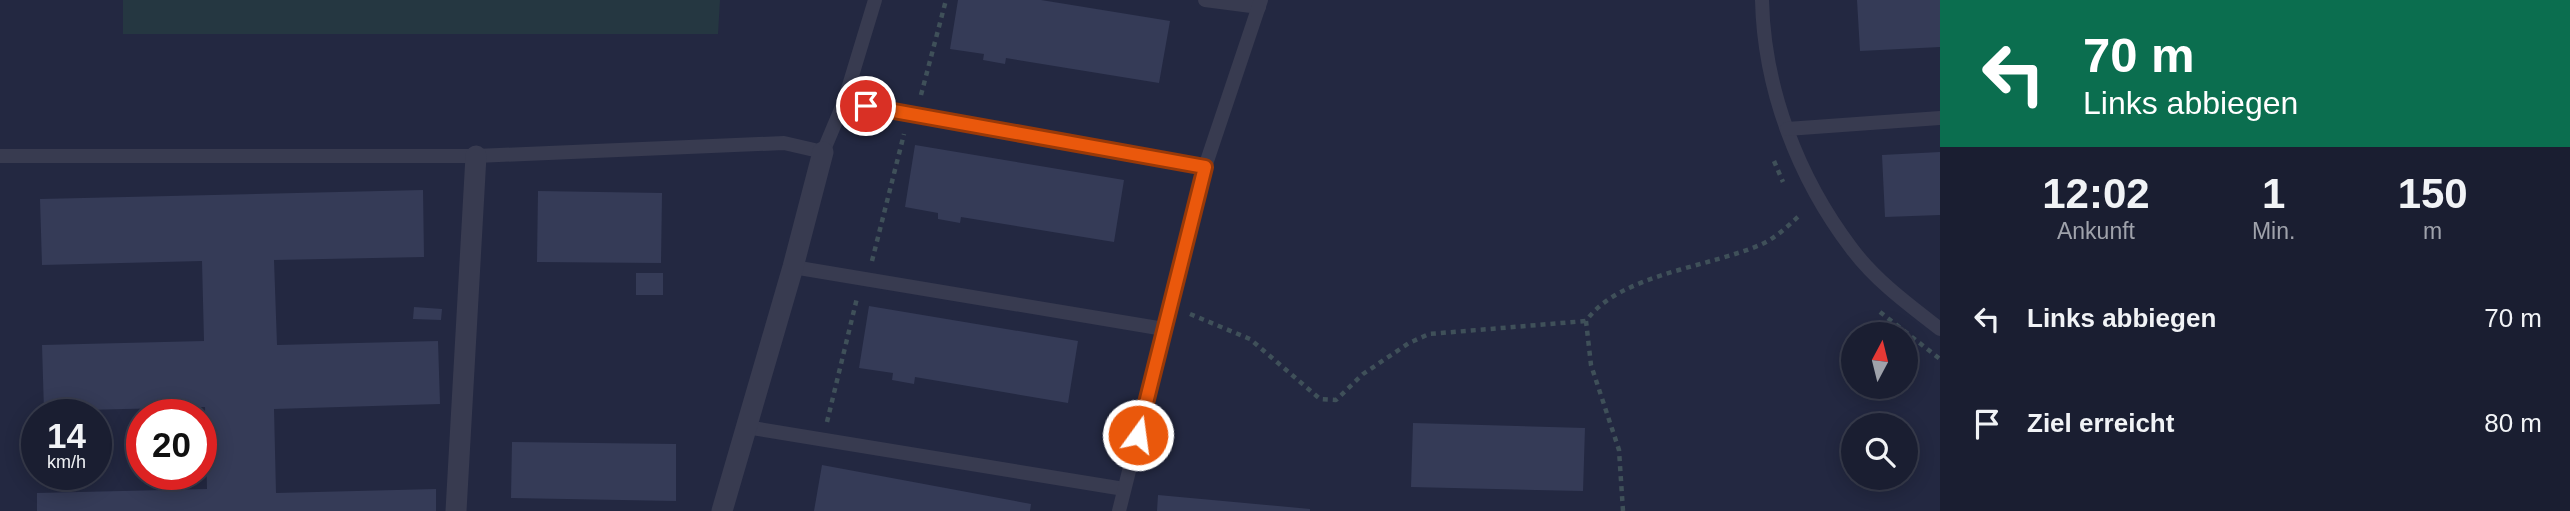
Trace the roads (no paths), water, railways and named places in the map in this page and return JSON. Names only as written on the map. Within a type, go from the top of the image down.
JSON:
[{"type":"street","points":[[722,511],[793,267],[823,152]]},
{"type":"street","points":[[456,511],[476,156]]},
{"type":"lane","points":[[0,156],[476,156],[784,143],[823,152],[844,102],[875,0]]},
{"type":"lane","points":[[1119,511],[1205,167],[1260,3],[1205,0]]},
{"type":"lane","points":[[1762,0],[1763,29],[1775,96],[1818,196],[1853,251],[1899,297],[1940,329]]},
{"type":"lane","points":[[844,102],[1205,167]]},
{"type":"lane","points":[[1787,129],[1940,118]]},
{"type":"lane","points":[[793,267],[1164,329]]},
{"type":"lane","points":[[747,427],[1125,489]]}]
